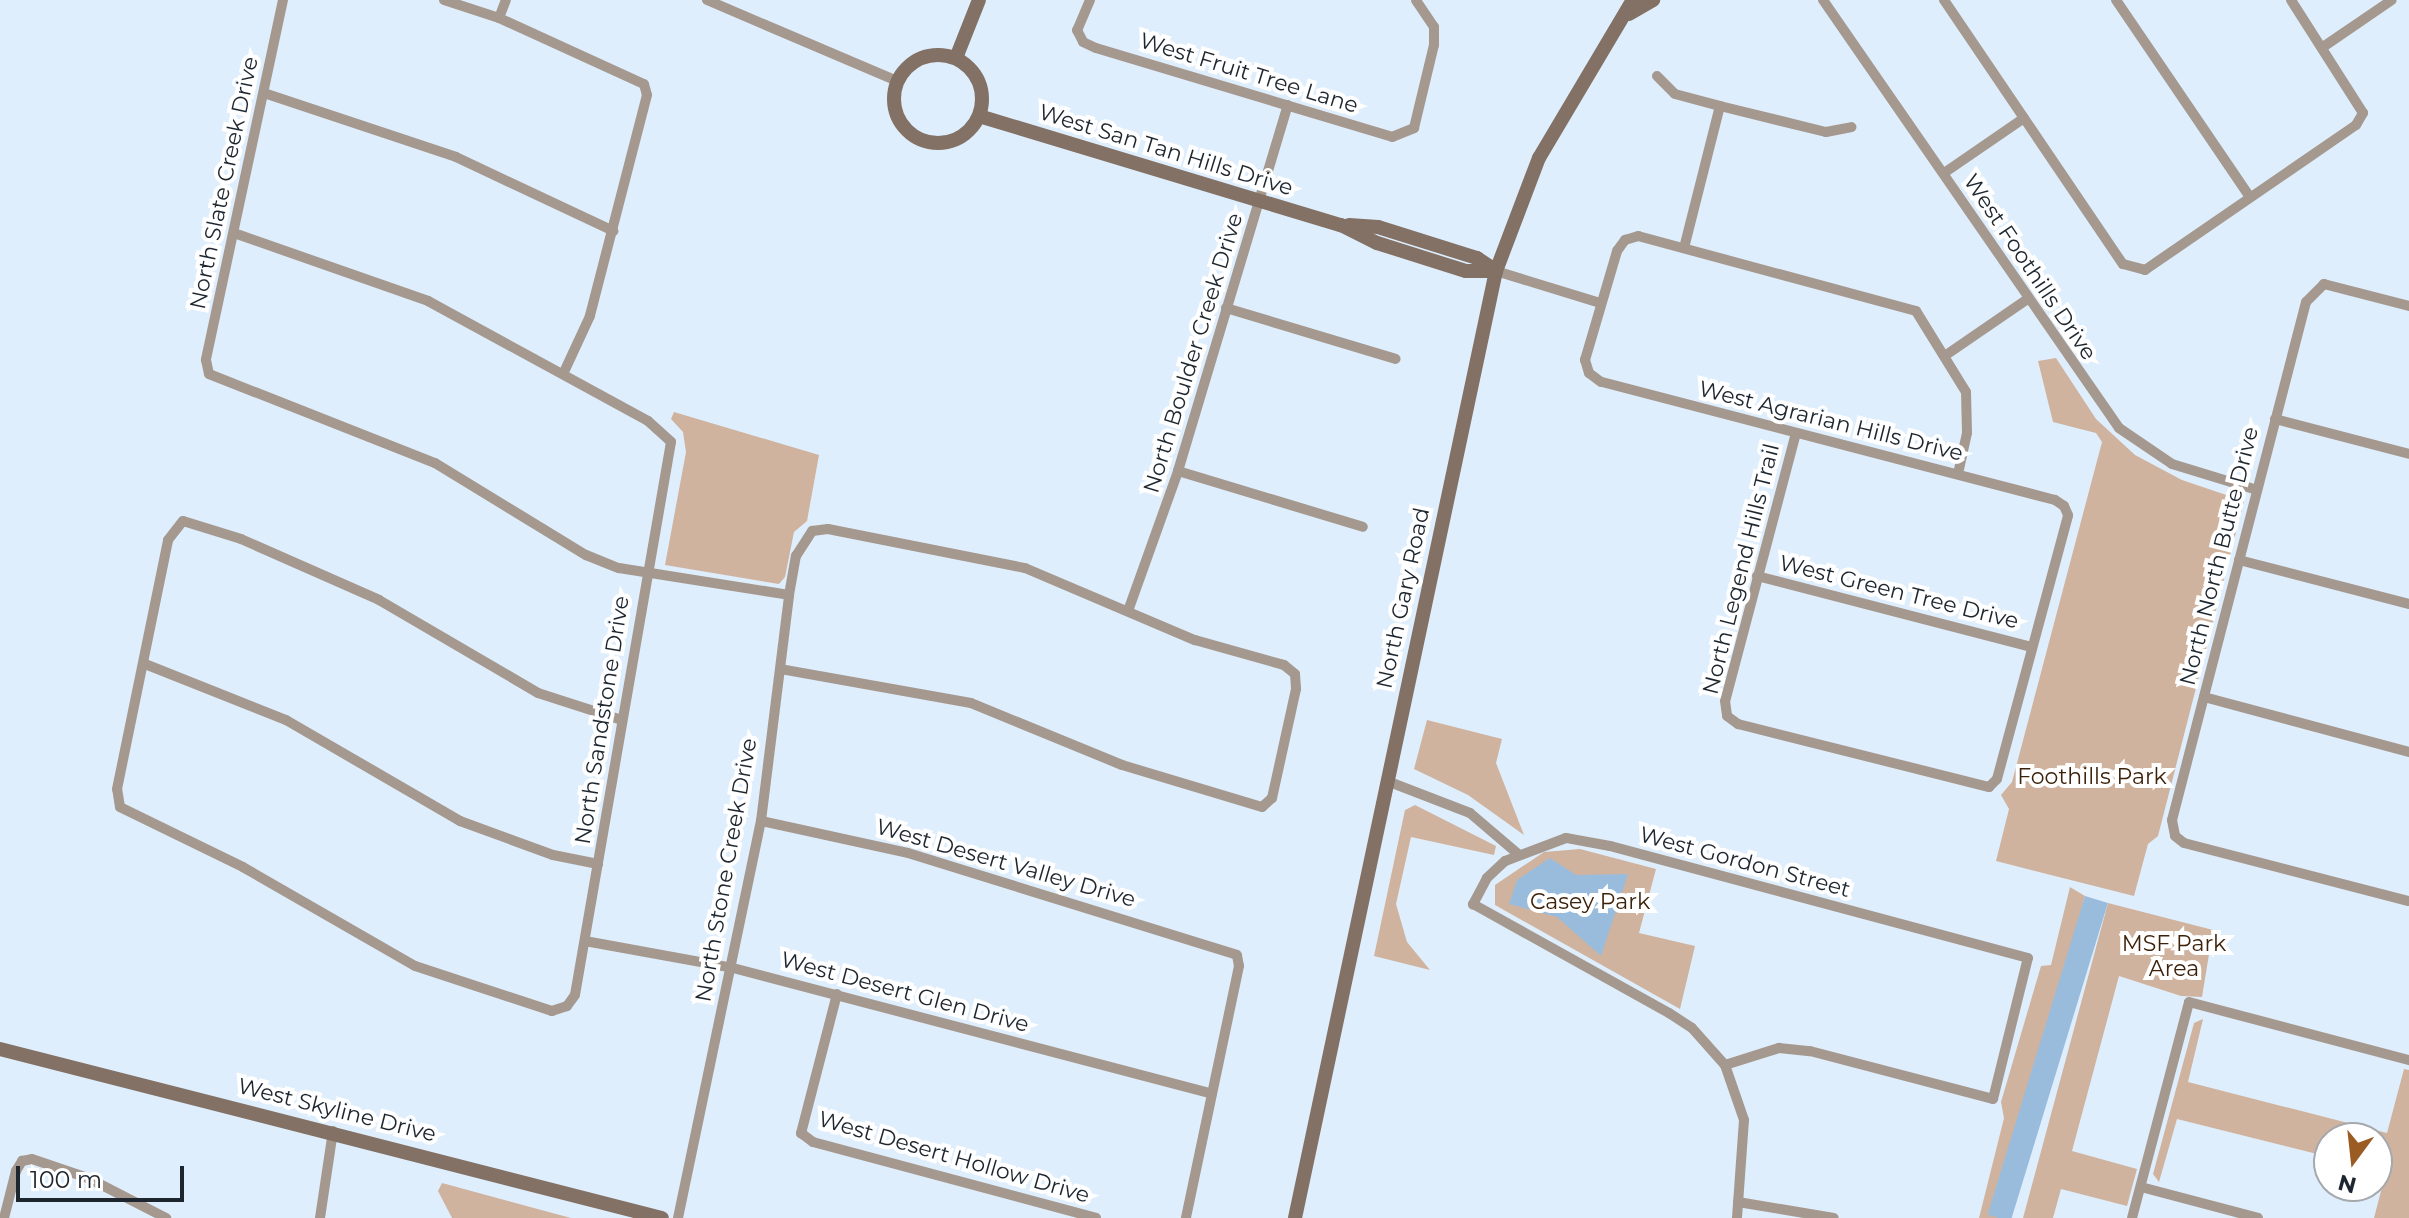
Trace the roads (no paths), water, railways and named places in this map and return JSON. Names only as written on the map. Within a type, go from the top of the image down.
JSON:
[{"type":"street","name":"North Slate Creek Drive","points":[[283,0],[206,360],[209,374],[423,458],[586,555],[647,575]]},
{"type":"street","points":[[234,233],[428,301],[564,372],[590,316],[647,95],[644,84],[499,18],[444,0]]},
{"type":"street","points":[[499,18],[506,0]]},
{"type":"street","points":[[707,0],[897,81]]},
{"type":"street","points":[[956,58],[979,0]]},
{"type":"street","name":"West Fruit Tree Lane","points":[[1090,0],[1077,30],[1083,42],[1392,137],[1405,136],[1414,128],[1434,27],[1416,0]]},
{"type":"street","name":"North Gary Road","points":[[1295,1218],[1496,271],[1553,132],[1631,7],[1653,0]]},
{"type":"street","name":"West Foothills Drive","points":[[1823,0],[1944,173],[2026,300],[2119,428],[2172,464],[2257,490]]},
{"type":"street","points":[[1944,0],[2132,270],[2145,270],[2356,125],[2363,113],[2291,0]]},
{"type":"street","points":[[2116,0],[2250,197]]},
{"type":"street","points":[[2323,47],[2392,0]]},
{"type":"street","points":[[928,55],[956,58],[976,76],[982,103],[979,116],[961,137],[934,143],[921,140],[900,122],[895,109],[897,81],[915,61],[928,55]]},
{"type":"street","points":[[1657,76],[1675,94],[1720,106],[1826,132],[1852,127]]},
{"type":"street","points":[[264,93],[456,157],[613,231]]},
{"type":"street","name":"North Boulder Creek Drive","points":[[1128,611],[1178,471],[1288,105]]},
{"type":"street","points":[[1684,248],[1720,106]]},
{"type":"street","name":"West San Tan Hills Drive","points":[[979,116],[1341,225],[1377,243],[1473,273],[1496,271],[1600,303]]},
{"type":"street","points":[[1944,173],[2024,118]]},
{"type":"street","points":[[1600,303],[1625,240],[1638,236],[1901,304],[1916,311],[1946,355],[1967,402],[1958,474]]},
{"type":"street","name":"North North Butte Drive","points":[[2409,306],[2324,284],[2315,289],[2306,302],[2172,820],[2175,836],[2409,901]]},
{"type":"street","points":[[1946,355],[2026,300]]},
{"type":"street","name":"West Agrarian Hills Drive","points":[[1600,303],[1585,360],[1589,373],[1601,382],[1958,474],[2064,506],[2068,515],[2032,647]]},
{"type":"street","points":[[1226,308],[1396,359]]},
{"type":"street","name":"North Sandstone Drive","points":[[145,664],[117,789],[118,804],[129,815],[243,867],[415,966],[552,1011],[570,1004],[585,941],[671,442],[664,430],[564,372]]},
{"type":"street","points":[[2275,419],[2409,454]]},
{"type":"street","name":"North Legend Hills Trail","points":[[1796,433],[1725,701],[1727,716],[1738,724],[1989,787],[1997,779],[2032,647]]},
{"type":"street","points":[[1178,471],[1363,527]]},
{"type":"street","points":[[598,864],[553,855],[460,821],[286,720],[145,664],[168,540],[183,521],[241,539],[379,600],[538,693],[622,720]]},
{"type":"street","name":"North Stone Creek Drive","points":[[678,1218],[733,968],[761,821],[796,556],[812,531],[828,529],[986,558],[1066,583],[1128,611]]},
{"type":"street","points":[[2239,560],[2409,604]]},
{"type":"street","points":[[647,575],[789,595]]},
{"type":"street","name":"West Green Tree Drive","points":[[1757,576],[2032,647]]},
{"type":"street","points":[[781,669],[971,703],[1122,765],[1262,807],[1272,798],[1296,689],[1295,674],[1284,665],[1195,640],[1128,611]]},
{"type":"street","points":[[2204,697],[2409,752]]},
{"type":"street","points":[[1387,781],[1470,813],[1518,854]]},
{"type":"street","name":"West Desert Valley Drive","points":[[761,821],[908,853],[1237,955],[1239,966],[1212,1094]]},
{"type":"street","name":"West Gordon Street","points":[[1566,838],[1610,846],[2028,958],[1993,1099],[1810,1051],[1779,1048],[1725,1065],[1692,1028],[1669,1013],[1473,904],[1487,878],[1518,854],[1566,838]]},
{"type":"street","name":"West Desert Glen Drive","points":[[585,941],[733,968],[1212,1094]]},
{"type":"street","name":"West Desert Hollow Drive","points":[[837,994],[801,1133],[813,1142],[1096,1218]]},
{"type":"street","points":[[2132,1218],[2189,1002],[2409,1060]]},
{"type":"street","name":"West Skyline Drive","points":[[0,1049],[333,1131],[662,1218]]},
{"type":"street","points":[[1725,1065],[1744,1120],[1737,1218]]},
{"type":"street","points":[[1186,1218],[1212,1094]]},
{"type":"street","points":[[320,1218],[333,1131]]},
{"type":"street","points":[[4,1218],[22,1161],[32,1159],[88,1178],[166,1218]]},
{"type":"street","points":[[2141,1187],[2258,1218]]},
{"type":"street","points":[[1738,1202],[1834,1218]]},
{"type":"water","points":[[1550,858],[1576,875],[1628,874],[1601,956],[1557,917],[1509,904],[1517,880]]},
{"type":"water","points":[[2085,896],[2108,903],[2012,1218],[1988,1214]]},
{"type":"park label","name":"Foothills Park","points":[[2092,777]]},
{"type":"park label","name":"Casey Park","points":[[1590,902]]},
{"type":"park label","name":"MSF Park Area","points":[[2174,956]]}]
